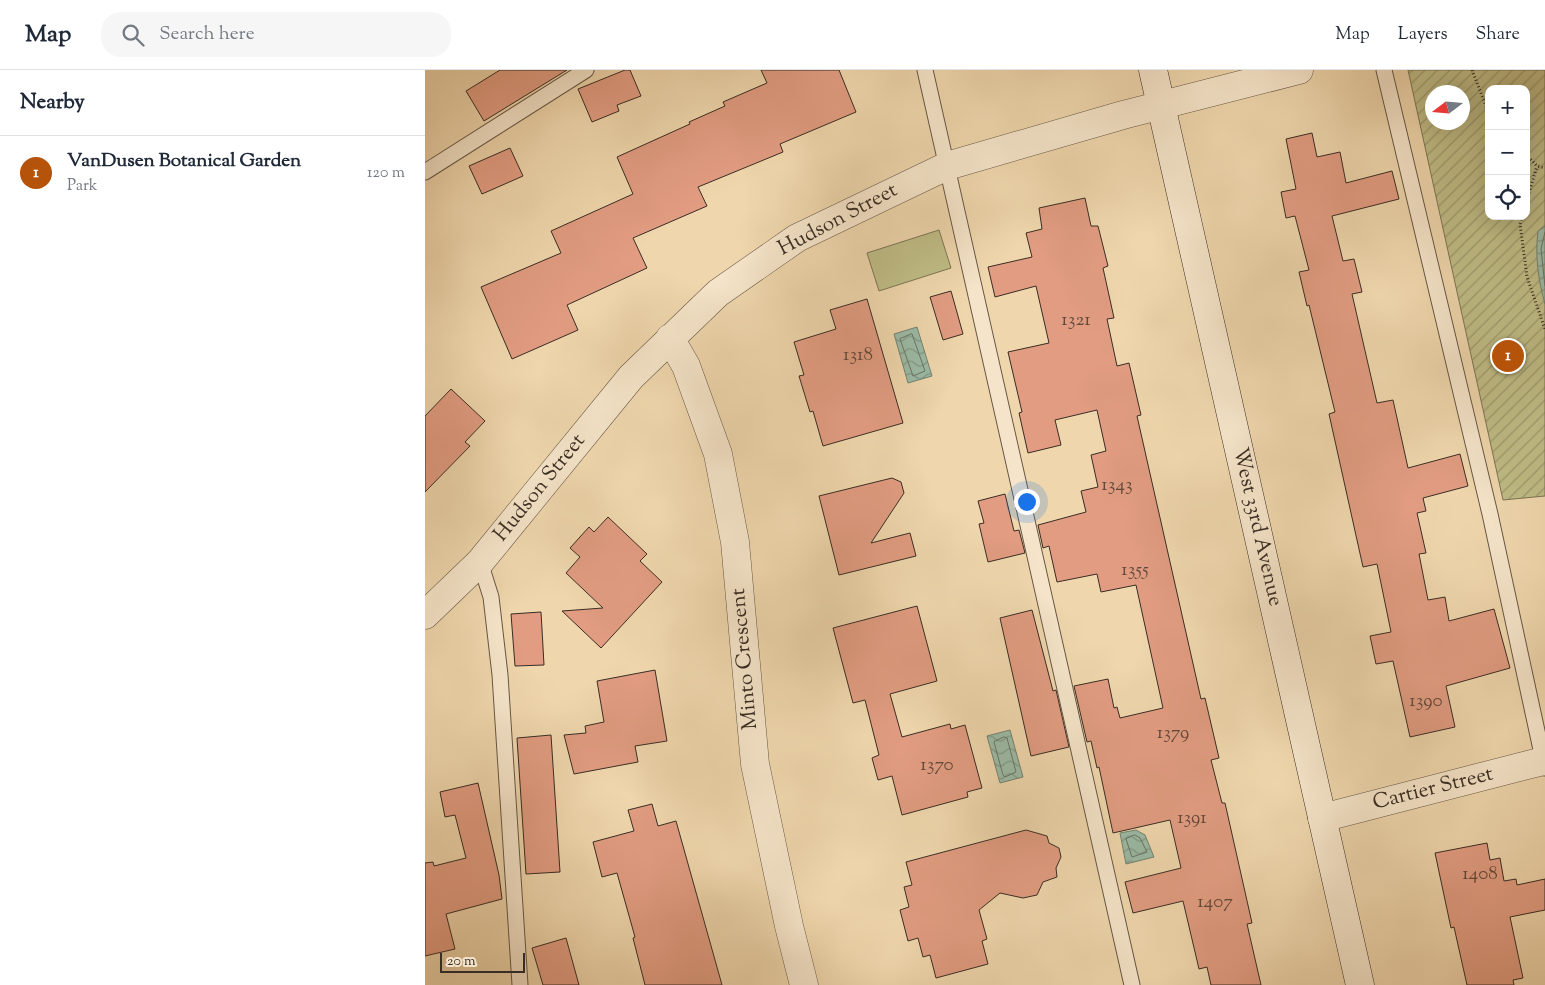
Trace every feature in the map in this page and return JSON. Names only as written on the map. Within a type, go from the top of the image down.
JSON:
[{"type":"street","name":"West 33rd Avenue","points":[[1153,70],[1360,985]]},
{"type":"street","name":"Hudson Street","points":[[425,615],[480,562],[631,377],[718,293],[797,238],[947,166],[1161,105],[1299,70]]},
{"type":"street","name":"Minto Crescent","points":[[670,338],[686,366],[718,454],[735,542],[755,764],[789,926],[805,985]]},
{"type":"street","name":"Cartier Street","points":[[1322,818],[1545,763]]},
{"type":"lane","points":[[425,172],[586,70]]},
{"type":"lane","points":[[925,70],[1131,985]]},
{"type":"lane","points":[[1385,70],[1492,523],[1545,763]]},
{"type":"lane","points":[[480,562],[491,597],[500,676],[520,985]]},
{"type":"path","points":[[1472,70],[1485,104]]},
{"type":"path","points":[[1530,158],[1537,166],[1545,168]]},
{"type":"path","points":[[1530,190],[1537,166]]},
{"type":"path","points":[[1521,220],[1527,277],[1545,329]]},
{"type":"shaded area","points":[[1408,70],[1545,70],[1545,496],[1503,500]]},
{"type":"shaded area","points":[[939,230],[951,268],[879,291],[867,253]]},
{"type":"water","points":[[1545,226],[1545,304],[1539,277],[1537,250],[1538,231]]},
{"type":"water","points":[[917,327],[932,376],[908,383],[894,334]]},
{"type":"water","points":[[1010,730],[1023,777],[1000,783],[987,736]]},
{"type":"water","points":[[1136,830],[1145,835],[1154,857],[1126,864],[1120,833]]},
{"type":"building","points":[[500,70],[567,70],[484,121],[466,91]]},
{"type":"building","points":[[625,70],[630,70],[641,96],[617,105],[619,111],[592,122],[578,89]]},
{"type":"building","points":[[761,70],[839,70],[856,112],[780,144],[783,152],[698,187],[707,206],[633,238],[647,268],[567,305],[578,330],[512,359],[481,287],[561,253],[551,231],[633,194],[617,157],[690,124],[689,122],[725,106],[723,102],[767,83]]},
{"type":"building","points":[[1312,133],[1317,157],[1340,152],[1346,183],[1392,171],[1399,199],[1332,216],[1343,261],[1354,259],[1362,292],[1352,294],[1377,403],[1393,400],[1408,468],[1460,454],[1468,486],[1423,498],[1426,511],[1417,513],[1426,553],[1419,554],[1428,600],[1445,597],[1449,621],[1494,609],[1510,668],[1446,686],[1455,727],[1410,737],[1393,661],[1376,664],[1370,636],[1391,632],[1377,564],[1363,567],[1329,414],[1335,412],[1299,272],[1309,270],[1295,216],[1286,218],[1281,192],[1296,189],[1286,139]]},
{"type":"building","points":[[510,148],[523,176],[482,194],[469,166]]},
{"type":"building","points":[[1085,198],[1091,226],[1098,226],[1108,266],[1103,268],[1114,318],[1107,319],[1117,366],[1129,363],[1141,415],[1137,416],[1201,699],[1205,698],[1219,758],[1211,760],[1222,803],[1225,803],[1252,923],[1247,924],[1261,985],[1211,985],[1207,967],[1199,969],[1183,901],[1133,913],[1125,882],[1181,868],[1170,820],[1113,833],[1099,767],[1097,768],[1091,741],[1087,742],[1074,686],[1108,679],[1114,708],[1117,707],[1120,718],[1163,708],[1136,585],[1101,592],[1097,574],[1057,582],[1049,546],[1043,548],[1038,525],[1086,512],[1081,491],[1098,487],[1091,455],[1106,451],[1097,410],[1055,420],[1061,445],[1028,453],[1019,413],[1022,412],[1008,352],[1049,343],[1036,286],[995,297],[988,267],[1032,257],[1026,233],[1042,229],[1039,208]]},
{"type":"building","points":[[951,291],[963,334],[943,340],[930,297]]},
{"type":"building","points":[[867,299],[903,423],[823,446],[813,411],[810,412],[799,376],[804,375],[794,342],[836,329],[830,310]]},
{"type":"building","points":[[451,389],[485,421],[465,442],[470,446],[425,492],[425,416]]},
{"type":"building","points":[[892,478],[901,482],[904,493],[871,543],[910,533],[916,556],[839,575],[819,496]]},
{"type":"building","points":[[1005,494],[1014,531],[1019,530],[1025,553],[988,562],[979,524],[984,523],[978,501]]},
{"type":"building","points":[[608,517],[647,554],[640,561],[662,582],[601,648],[562,611],[603,608],[566,573],[580,557],[570,548],[589,527],[594,532]]},
{"type":"building","points":[[917,606],[937,681],[890,694],[902,737],[950,724],[951,729],[965,725],[982,788],[967,792],[968,797],[902,815],[892,776],[878,780],[872,758],[879,755],[865,700],[853,703],[833,628]]},
{"type":"building","points":[[1032,610],[1053,691],[1056,690],[1069,747],[1031,756],[1000,618]]},
{"type":"building","points":[[541,612],[544,665],[515,666],[511,614]]},
{"type":"building","points":[[655,670],[667,741],[635,746],[638,762],[574,774],[564,735],[586,733],[585,726],[604,722],[597,681]]},
{"type":"building","points":[[551,735],[560,872],[526,874],[517,738]]},
{"type":"building","points":[[478,783],[499,875],[502,899],[446,914],[455,949],[425,956],[425,863],[433,862],[434,866],[466,858],[455,815],[445,817],[440,792]]},
{"type":"building","points":[[652,804],[658,826],[676,821],[722,985],[645,985],[633,938],[635,937],[617,873],[602,877],[593,842],[634,831],[628,810]]},
{"type":"building","points":[[1026,830],[1047,836],[1049,843],[1059,848],[1061,857],[1056,868],[1057,877],[1043,882],[1037,895],[1023,898],[1000,893],[979,910],[987,939],[982,941],[988,964],[936,978],[930,955],[923,957],[918,938],[908,941],[900,910],[909,907],[904,887],[912,885],[906,862]]},
{"type":"building","points":[[1487,843],[1490,860],[1500,858],[1504,881],[1516,879],[1517,885],[1545,879],[1545,910],[1510,917],[1523,978],[1513,980],[1514,985],[1467,985],[1454,927],[1451,928],[1435,853]]},
{"type":"building","points":[[566,938],[579,985],[543,985],[532,948]]},
{"type":"place","name":"VanDusen Botanical Garden","points":[[1508,356]]}]
